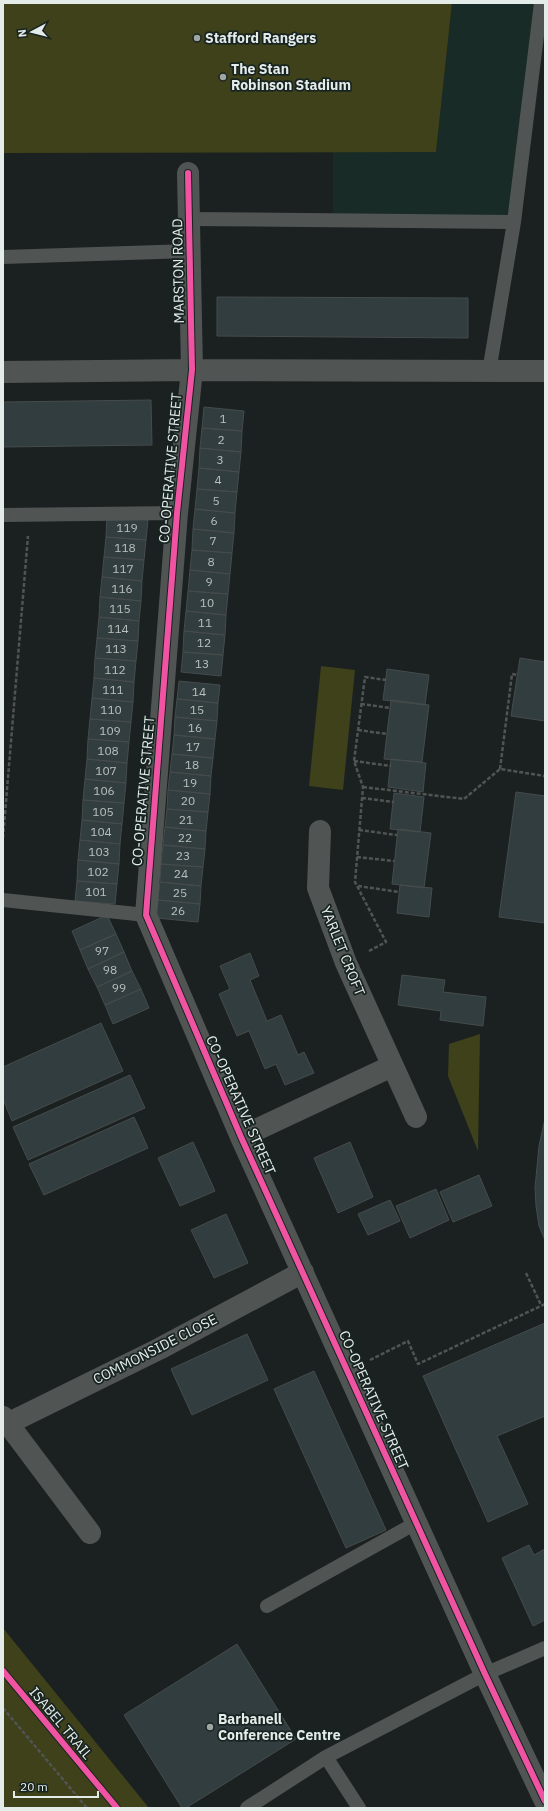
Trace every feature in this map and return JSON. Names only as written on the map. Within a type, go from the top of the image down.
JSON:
[{"type":"street","name":"MARSTON ROAD","points":[[188,173],[192,370]]},
{"type":"street","points":[[3,372],[192,370],[545,371]]},
{"type":"street","name":"CO-OPERATIVE STREET","points":[[192,370],[177,513],[146,915],[241,1137],[485,1674],[545,1801]]},
{"type":"street","name":"YARLET CROFT","points":[[320,831],[318,888],[346,963],[416,1117]]},
{"type":"street","points":[[241,1137],[392,1066]]},
{"type":"street","name":"COMMONSIDE CLOSE","points":[[90,1533],[5,1421],[160,1349],[303,1272]]},
{"type":"lane","points":[[489,372],[514,222],[541,3]]},
{"type":"lane","points":[[188,219],[514,222]]},
{"type":"lane","points":[[3,257],[190,251]]},
{"type":"lane","points":[[3,515],[30,516],[177,513]]},
{"type":"lane","points":[[3,900],[146,915]]},
{"type":"lane","points":[[266,1606],[416,1523]]},
{"type":"lane","points":[[247,1808],[326,1758],[485,1674],[545,1648]]},
{"type":"lane","points":[[326,1758],[359,1808]]},
{"type":"path","points":[[3,838],[30,516]]},
{"type":"path","points":[[363,787],[464,799],[500,769],[512,674],[517,675]]},
{"type":"path","points":[[346,963],[386,942],[355,882],[363,787],[354,761],[365,677],[386,680]]},
{"type":"path","points":[[361,704],[390,708]]},
{"type":"path","points":[[358,730],[387,734]]},
{"type":"path","points":[[354,761],[391,766]]},
{"type":"path","points":[[500,769],[545,776]]},
{"type":"path","points":[[362,798],[394,802]]},
{"type":"path","points":[[359,830],[397,835]]},
{"type":"path","points":[[357,856],[394,860]]},
{"type":"path","points":[[357,886],[399,892]]},
{"type":"path","points":[[526,1273],[541,1305]]},
{"type":"path","points":[[348,1370],[408,1342],[418,1364],[545,1304]]},
{"type":"path","points":[[3,1708],[87,1808]]},
{"type":"shaded area","points":[[452,3],[545,3],[511,216],[333,222],[333,152],[436,152]]},
{"type":"green space","name":"The Stan Robinson Stadium","points":[[3,3],[452,3],[436,152],[3,153]]},
{"type":"green space","points":[[321,666],[355,670],[343,790],[309,786]]},
{"type":"green space","points":[[480,1034],[478,1151],[448,1076],[449,1044]]},
{"type":"green space","points":[[3,1628],[149,1808],[3,1808]]},
{"type":"building","points":[[217,297],[468,298],[468,338],[217,336]]},
{"type":"building","points":[[151,400],[152,445],[3,447],[3,402]]},
{"type":"building","points":[[204,407],[244,411],[242,431],[202,428]]},
{"type":"building","points":[[202,428],[242,431],[241,452],[200,448]]},
{"type":"building","points":[[200,448],[241,452],[239,472],[199,468]]},
{"type":"building","points":[[199,468],[239,472],[237,492],[197,489]]},
{"type":"building","points":[[197,489],[237,492],[235,513],[195,509]]},
{"type":"building","points":[[195,509],[235,513],[234,533],[193,529]]},
{"type":"building","points":[[107,516],[148,520],[146,540],[106,537]]},
{"type":"building","points":[[193,529],[234,533],[232,553],[192,550]]},
{"type":"building","points":[[106,537],[146,540],[144,560],[104,557]]},
{"type":"building","points":[[192,550],[232,553],[230,574],[190,570]]},
{"type":"building","points":[[104,557],[144,560],[142,581],[102,577]]},
{"type":"building","points":[[190,570],[230,574],[228,594],[188,591]]},
{"type":"building","points":[[102,577],[142,581],[141,601],[100,597]]},
{"type":"building","points":[[188,591],[228,594],[226,615],[186,611]]},
{"type":"building","points":[[100,597],[141,601],[139,621],[99,617]]},
{"type":"building","points":[[186,611],[226,615],[225,635],[184,631]]},
{"type":"building","points":[[99,617],[139,621],[138,641],[97,638]]},
{"type":"building","points":[[184,631],[225,635],[223,655],[183,652]]},
{"type":"building","points":[[97,638],[138,641],[136,661],[95,658]]},
{"type":"building","points":[[183,652],[223,655],[221,676],[181,672]]},
{"type":"building","points":[[95,658],[136,661],[134,682],[94,678]]},
{"type":"building","points":[[520,658],[545,662],[545,721],[511,716]]},
{"type":"building","points":[[387,669],[429,675],[425,705],[383,700]]},
{"type":"building","points":[[94,678],[134,682],[133,702],[92,698]]},
{"type":"building","points":[[179,681],[220,685],[218,703],[177,699]]},
{"type":"building","points":[[92,698],[133,702],[131,722],[90,719]]},
{"type":"building","points":[[177,699],[218,703],[217,721],[175,717]]},
{"type":"building","points":[[391,700],[429,705],[422,762],[384,759]]},
{"type":"building","points":[[175,717],[217,721],[215,739],[174,735]]},
{"type":"building","points":[[90,719],[131,722],[129,742],[88,739]]},
{"type":"building","points":[[174,735],[215,739],[213,758],[172,754]]},
{"type":"building","points":[[88,739],[129,742],[127,763],[87,759]]},
{"type":"building","points":[[172,754],[213,758],[211,776],[170,772]]},
{"type":"building","points":[[87,759],[127,763],[126,783],[85,779]]},
{"type":"building","points":[[391,759],[426,763],[423,792],[388,787]]},
{"type":"building","points":[[170,772],[211,776],[210,794],[168,790]]},
{"type":"building","points":[[85,779],[126,783],[124,803],[83,800]]},
{"type":"building","points":[[168,790],[210,794],[208,812],[167,809]]},
{"type":"building","points":[[516,792],[545,796],[545,923],[499,917]]},
{"type":"building","points":[[394,793],[424,797],[420,832],[390,829]]},
{"type":"building","points":[[83,800],[124,803],[122,824],[82,820]]},
{"type":"building","points":[[167,809],[208,812],[206,831],[165,827]]},
{"type":"building","points":[[82,820],[122,824],[120,844],[80,840]]},
{"type":"building","points":[[165,827],[206,831],[205,849],[163,845]]},
{"type":"building","points":[[398,829],[431,833],[424,888],[392,884]]},
{"type":"building","points":[[80,840],[120,844],[119,864],[78,860]]},
{"type":"building","points":[[163,845],[205,849],[203,867],[161,864]]},
{"type":"building","points":[[78,860],[119,864],[117,884],[77,881]]},
{"type":"building","points":[[161,864],[203,867],[201,886],[160,882]]},
{"type":"building","points":[[77,881],[117,884],[115,904],[75,901]]},
{"type":"building","points":[[160,882],[201,886],[200,904],[158,900]]},
{"type":"building","points":[[400,885],[432,888],[429,917],[397,913]]},
{"type":"building","points":[[158,900],[200,904],[198,922],[156,918]]},
{"type":"building","points":[[107,915],[116,934],[80,950],[72,931]]},
{"type":"building","points":[[116,934],[124,952],[88,969],[80,950]]},
{"type":"building","points":[[124,952],[132,971],[97,987],[88,969]]},
{"type":"building","points":[[250,953],[259,976],[250,980],[267,1021],[281,1015],[298,1055],[304,1052],[314,1073],[285,1085],[276,1064],[265,1069],[249,1031],[237,1036],[219,994],[230,989],[220,966]]},
{"type":"building","points":[[132,971],[141,989],[105,1005],[97,987]]},
{"type":"building","points":[[402,975],[445,980],[443,992],[486,997],[483,1026],[440,1020],[441,1011],[398,1005]]},
{"type":"building","points":[[141,989],[149,1008],[113,1024],[105,1005]]},
{"type":"building","points":[[101,1023],[123,1071],[12,1121],[3,1099],[3,1067]]},
{"type":"building","points":[[130,1075],[145,1108],[28,1160],[13,1127]]},
{"type":"building","points":[[134,1117],[148,1148],[44,1195],[29,1164]]},
{"type":"building","points":[[545,1119],[545,1240],[539,1226],[535,1188],[539,1146]]},
{"type":"building","points":[[193,1142],[215,1191],[180,1206],[158,1158]]},
{"type":"building","points":[[350,1142],[373,1197],[338,1213],[314,1158]]},
{"type":"building","points":[[479,1175],[492,1206],[453,1222],[440,1192]]},
{"type":"building","points":[[436,1189],[449,1220],[410,1238],[396,1206]]},
{"type":"building","points":[[390,1200],[400,1221],[368,1235],[358,1214]]},
{"type":"building","points":[[226,1214],[248,1263],[214,1278],[191,1230]]},
{"type":"building","points":[[545,1323],[545,1416],[497,1436],[528,1504],[488,1522],[423,1376]]},
{"type":"building","points":[[247,1334],[268,1380],[192,1415],[171,1369]]},
{"type":"building","points":[[314,1371],[386,1530],[346,1548],[274,1389]]},
{"type":"building","points":[[529,1545],[534,1555],[545,1549],[545,1620],[533,1626],[502,1558]]},
{"type":"building","name":"Barbanell Conference Centre","points":[[237,1644],[296,1739],[186,1808],[182,1808],[124,1715]]},
{"type":"cycle path","points":[[188,173],[192,370],[177,513],[146,915],[241,1137],[485,1674],[545,1801]]},
{"type":"cycle path","name":"ISABEL TRAIL","points":[[3,1671],[117,1808]]},
{"type":"place","name":"Stafford Rangers","points":[[197,38]]},
{"type":"place","name":"The Stan Robinson Stadium","points":[[223,77]]},
{"type":"place","name":"Barbanell Conference Centre","points":[[210,1727]]}]
